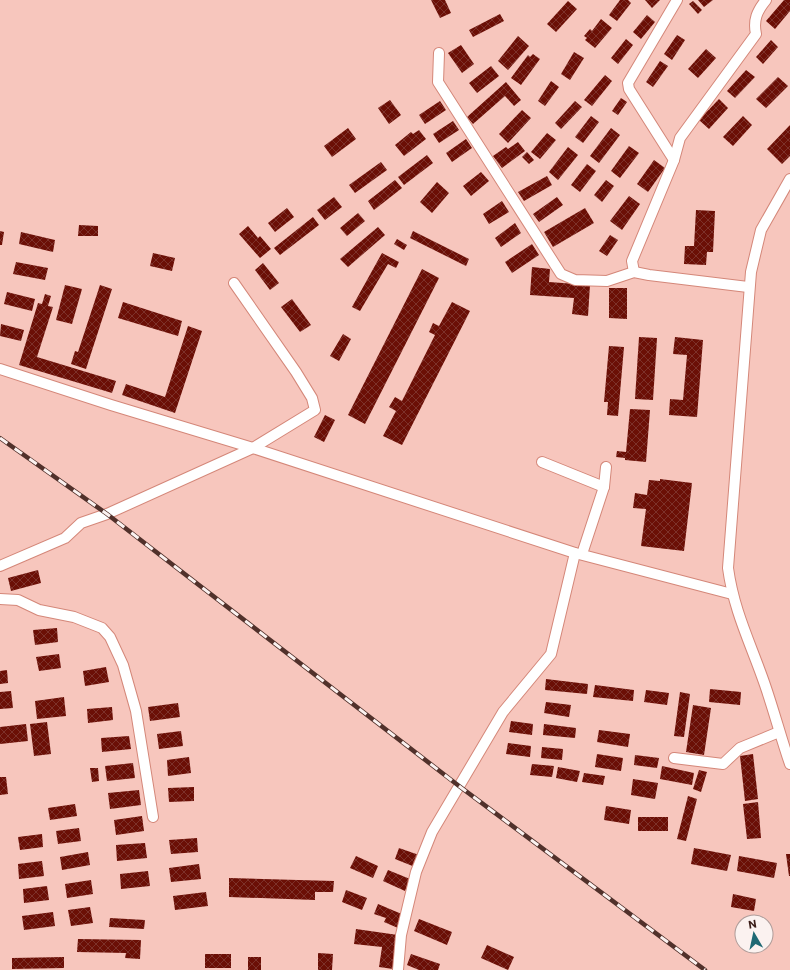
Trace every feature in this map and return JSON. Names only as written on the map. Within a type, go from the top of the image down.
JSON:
[{"type":"street","points":[[674,160],[629,89],[628,83],[677,0]]},
{"type":"street","points":[[634,272],[632,261],[674,160],[680,138],[756,34],[754,24],[759,9],[766,0]]},
{"type":"street","points":[[439,54],[438,82],[561,274],[575,280],[607,281],[634,272],[748,287]]},
{"type":"street","points":[[790,180],[761,230],[748,287],[728,568],[732,594],[765,685],[790,764]]},
{"type":"street","points":[[0,566],[65,538],[81,523],[107,514],[253,448],[316,410],[312,398],[296,372],[234,283]]},
{"type":"street","points":[[0,369],[111,405],[253,448],[579,553],[732,594]]},
{"type":"street","points":[[542,462],[604,487]]},
{"type":"street","points":[[398,970],[402,935],[416,872],[432,832],[502,712],[551,654],[579,553],[604,487],[606,467]]},
{"type":"street","points":[[0,598],[18,600],[39,610],[74,617],[102,628],[110,637],[123,665],[136,711],[153,817]]},
{"type":"street","points":[[674,758],[723,764],[740,748],[779,732]]},
{"type":"building","points":[[431,0],[445,0],[451,13],[440,18]]},
{"type":"building","points":[[620,0],[628,0],[631,3],[617,21],[609,15]]},
{"type":"building","points":[[645,0],[660,0],[652,8]]},
{"type":"building","points":[[698,0],[713,0],[704,7]]},
{"type":"building","points":[[784,0],[790,0],[790,11],[775,29],[766,21]]},
{"type":"building","points":[[568,1],[577,9],[556,32],[547,24]]},
{"type":"building","points":[[693,1],[702,10],[698,14],[689,4]]},
{"type":"building","points":[[500,14],[504,21],[473,37],[469,30]]},
{"type":"building","points":[[647,15],[655,22],[641,39],[633,32]]},
{"type":"building","points":[[601,19],[612,28],[595,48],[585,40],[587,38],[584,36],[590,29],[592,31]]},
{"type":"building","points":[[677,35],[685,40],[672,60],[664,54]]},
{"type":"building","points":[[518,36],[529,46],[508,70],[498,61]]},
{"type":"building","points":[[626,39],[633,45],[618,64],[611,58]]},
{"type":"building","points":[[771,40],[778,47],[763,64],[756,57]]},
{"type":"building","points":[[461,45],[474,64],[462,73],[448,53]]},
{"type":"building","points":[[706,49],[716,58],[698,78],[688,69]]},
{"type":"building","points":[[574,52],[584,58],[570,80],[561,74]]},
{"type":"building","points":[[533,54],[540,59],[521,85],[511,78],[528,55],[530,57]]},
{"type":"building","points":[[660,61],[668,66],[653,87],[646,82]]},
{"type":"building","points":[[491,66],[499,76],[477,93],[469,83]]},
{"type":"building","points":[[746,70],[755,77],[735,98],[727,91]]},
{"type":"building","points":[[605,75],[612,81],[592,106],[584,100]]},
{"type":"building","points":[[778,77],[788,86],[766,108],[756,99]]},
{"type":"building","points":[[551,81],[559,87],[545,106],[538,101]]},
{"type":"building","points":[[506,82],[521,100],[514,106],[505,96],[473,124],[467,117]]},
{"type":"building","points":[[621,98],[627,102],[618,115],[612,111]]},
{"type":"building","points":[[719,99],[728,108],[709,129],[699,120]]},
{"type":"building","points":[[390,100],[401,115],[389,124],[378,108]]},
{"type":"building","points":[[440,101],[446,110],[425,124],[419,115]]},
{"type":"building","points":[[575,101],[582,107],[561,129],[555,123]]},
{"type":"building","points":[[522,110],[531,118],[508,143],[499,134]]},
{"type":"building","points":[[591,116],[599,122],[583,143],[575,137]]},
{"type":"building","points":[[743,116],[752,125],[733,146],[723,137]]},
{"type":"building","points":[[453,121],[459,130],[439,143],[433,134]]},
{"type":"building","points":[[790,125],[790,156],[782,164],[767,149]]},
{"type":"building","points":[[348,128],[356,139],[332,157],[324,146]]},
{"type":"building","points":[[611,128],[620,135],[599,163],[590,156]]},
{"type":"building","points":[[419,130],[426,139],[404,156],[395,145],[411,132],[413,134]]},
{"type":"building","points":[[547,133],[556,140],[540,159],[531,152]]},
{"type":"building","points":[[466,139],[472,148],[452,162],[446,153]]},
{"type":"building","points":[[518,142],[525,151],[502,168],[493,156],[506,147],[508,149]]},
{"type":"building","points":[[629,146],[639,153],[620,178],[611,171]]},
{"type":"building","points":[[568,147],[578,155],[558,180],[549,172]]},
{"type":"building","points":[[527,152],[534,160],[529,164],[522,157]]},
{"type":"building","points":[[427,155],[433,163],[404,185],[398,177]]},
{"type":"building","points":[[654,160],[665,168],[648,192],[637,184]]},
{"type":"building","points":[[381,162],[387,170],[355,193],[349,185]]},
{"type":"building","points":[[587,164],[596,171],[580,192],[571,185]]},
{"type":"building","points":[[481,172],[489,181],[471,196],[463,186]]},
{"type":"building","points":[[547,176],[552,185],[524,201],[518,192]]},
{"type":"building","points":[[395,180],[402,188],[374,210],[368,201]]},
{"type":"building","points":[[606,180],[614,186],[602,202],[594,195]]},
{"type":"building","points":[[437,182],[449,193],[432,213],[420,202]]},
{"type":"building","points":[[629,196],[640,204],[622,230],[610,221]]},
{"type":"building","points":[[334,197],[342,207],[325,220],[317,210]]},
{"type":"building","points":[[557,197],[563,205],[539,222],[533,214]]},
{"type":"building","points":[[502,201],[509,212],[489,224],[483,214]]},
{"type":"building","points":[[287,208],[294,217],[275,232],[268,223]]},
{"type":"building","points":[[585,208],[594,223],[553,247],[544,232]]},
{"type":"building","points":[[696,210],[715,211],[713,252],[707,252],[706,265],[684,264],[685,246],[694,246]]},
{"type":"building","points":[[358,213],[365,221],[347,236],[340,228]]},
{"type":"building","points":[[313,217],[319,225],[280,255],[274,248]]},
{"type":"building","points":[[515,223],[521,233],[501,247],[495,238]]},
{"type":"building","points":[[79,225],[98,226],[98,236],[78,236]]},
{"type":"building","points":[[248,226],[258,238],[260,236],[271,249],[260,258],[239,234]]},
{"type":"building","points":[[378,227],[385,235],[348,267],[340,259]]},
{"type":"building","points":[[0,231],[4,232],[2,245],[0,245]]},
{"type":"building","points":[[413,231],[469,259],[466,266],[410,238]]},
{"type":"building","points":[[21,232],[55,240],[53,252],[19,244]]},
{"type":"building","points":[[610,235],[618,240],[607,256],[599,251]]},
{"type":"building","points":[[397,239],[407,245],[404,250],[394,244]]},
{"type":"building","points":[[532,244],[539,255],[512,273],[505,262]]},
{"type":"building","points":[[153,253],[175,258],[172,271],[150,266]]},
{"type":"building","points":[[382,253],[399,262],[396,268],[388,264],[360,311],[352,307]]},
{"type":"building","points":[[16,262],[48,268],[45,280],[13,274]]},
{"type":"building","points":[[263,263],[279,283],[270,290],[255,270]]},
{"type":"building","points":[[532,267],[550,269],[549,282],[590,285],[588,316],[572,314],[574,298],[530,295]]},
{"type":"building","points":[[422,269],[439,278],[365,424],[348,415]]},
{"type":"building","points":[[65,285],[82,289],[72,324],[56,320]]},
{"type":"building","points":[[100,285],[112,289],[86,369],[71,364],[75,351],[78,352]]},
{"type":"building","points":[[609,288],[627,288],[627,319],[609,318]]},
{"type":"building","points":[[7,292],[35,299],[32,311],[4,304]]},
{"type":"building","points":[[45,294],[51,296],[48,306],[53,307],[37,357],[116,381],[112,393],[19,365],[38,303],[42,304]]},
{"type":"building","points":[[292,299],[311,325],[300,332],[281,307]]},
{"type":"building","points":[[123,302],[182,321],[178,336],[118,318]]},
{"type":"building","points":[[452,302],[470,311],[402,445],[383,436],[396,411],[389,407],[395,397],[402,401],[435,335],[429,332],[433,323],[439,326]]},
{"type":"building","points":[[1,324],[24,330],[21,341],[0,336]]},
{"type":"building","points":[[188,326],[202,331],[175,413],[122,395],[126,384],[165,397]]},
{"type":"building","points":[[343,334],[351,339],[339,361],[330,356]]},
{"type":"building","points":[[639,337],[657,338],[653,400],[635,399]]},
{"type":"building","points":[[675,337],[703,340],[697,417],[669,415],[670,399],[683,400],[687,355],[673,354]]},
{"type":"building","points":[[609,346],[624,347],[618,416],[607,415],[608,402],[604,402]]},
{"type":"building","points":[[630,409],[650,410],[646,462],[625,460],[625,458],[616,457],[617,451],[626,452]]},
{"type":"building","points":[[325,415],[335,420],[324,442],[314,437]]},
{"type":"building","points":[[660,479],[692,483],[684,551],[641,546],[646,509],[633,508],[635,493],[647,495],[649,480],[660,481]]},
{"type":"building","points":[[38,570],[41,583],[11,591],[8,578]]},
{"type":"building","points":[[57,628],[58,642],[35,645],[33,630]]},
{"type":"building","points":[[59,654],[61,668],[39,671],[36,657]]},
{"type":"building","points":[[106,667],[109,682],[85,686],[83,671]]},
{"type":"building","points":[[7,670],[8,683],[0,684],[0,671]]},
{"type":"building","points":[[546,679],[588,684],[587,694],[545,690]]},
{"type":"building","points":[[595,685],[634,690],[633,701],[593,697]]},
{"type":"building","points":[[710,689],[741,692],[740,705],[709,702]]},
{"type":"building","points":[[646,690],[669,693],[667,705],[644,702]]},
{"type":"building","points":[[11,691],[13,708],[0,709],[0,692]]},
{"type":"building","points":[[680,692],[690,694],[684,737],[674,736]]},
{"type":"building","points":[[64,697],[66,716],[37,719],[35,701]]},
{"type":"building","points":[[546,702],[571,705],[569,717],[544,713]]},
{"type":"building","points":[[178,703],[180,717],[150,721],[148,707]]},
{"type":"building","points":[[693,705],[711,708],[704,755],[686,752]]},
{"type":"building","points":[[112,707],[113,720],[88,723],[87,709]]},
{"type":"building","points":[[511,721],[533,724],[532,735],[509,732]]},
{"type":"building","points":[[47,722],[51,754],[34,756],[30,724]]},
{"type":"building","points":[[26,724],[28,741],[0,744],[0,727]]},
{"type":"building","points":[[544,724],[576,728],[575,738],[543,735]]},
{"type":"building","points":[[599,730],[630,734],[628,747],[597,742]]},
{"type":"building","points":[[181,731],[183,746],[159,749],[157,734]]},
{"type":"building","points":[[129,736],[131,749],[102,752],[101,738]]},
{"type":"building","points":[[508,743],[531,746],[530,757],[506,754]]},
{"type":"building","points":[[542,747],[563,749],[562,760],[541,758]]},
{"type":"building","points":[[597,754],[623,758],[621,771],[595,767]]},
{"type":"building","points":[[753,754],[758,799],[745,801],[740,756]]},
{"type":"building","points":[[635,755],[659,758],[657,768],[634,765]]},
{"type":"building","points":[[189,757],[191,773],[168,776],[167,760]]},
{"type":"building","points":[[133,763],[135,778],[107,781],[105,766]]},
{"type":"building","points":[[532,764],[554,766],[552,777],[530,775]]},
{"type":"building","points":[[662,766],[694,773],[692,785],[660,779]]},
{"type":"building","points":[[558,767],[580,771],[577,782],[556,778]]},
{"type":"building","points":[[90,768],[98,768],[99,781],[92,782]]},
{"type":"building","points":[[699,770],[707,772],[701,792],[693,789]]},
{"type":"building","points":[[584,773],[605,776],[603,785],[582,782]]},
{"type":"building","points":[[0,777],[6,777],[8,794],[0,795]]},
{"type":"building","points":[[633,779],[658,783],[655,799],[631,795]]},
{"type":"building","points":[[194,787],[194,801],[169,802],[168,788]]},
{"type":"building","points":[[139,790],[141,805],[110,809],[108,793]]},
{"type":"building","points":[[688,796],[697,799],[686,841],[677,839]]},
{"type":"building","points":[[758,802],[761,838],[747,839],[743,804]]},
{"type":"building","points":[[75,804],[77,816],[50,820],[48,808]]},
{"type":"building","points":[[606,806],[631,810],[629,824],[604,820]]},
{"type":"building","points":[[142,816],[144,831],[116,835],[114,820]]},
{"type":"building","points":[[638,817],[668,817],[668,831],[638,831]]},
{"type":"building","points":[[79,828],[81,841],[58,844],[56,831]]},
{"type":"building","points":[[42,834],[43,847],[20,850],[18,837]]},
{"type":"building","points":[[197,838],[198,852],[171,854],[169,840]]},
{"type":"building","points":[[145,843],[147,858],[117,861],[116,845]]},
{"type":"building","points":[[399,848],[419,855],[415,867],[395,859]]},
{"type":"building","points":[[694,848],[731,855],[727,871],[691,864]]},
{"type":"building","points":[[88,852],[90,865],[62,870],[60,857]]},
{"type":"building","points":[[786,854],[790,854],[790,876],[789,876]]},
{"type":"building","points":[[356,856],[378,866],[373,878],[350,868]]},
{"type":"building","points":[[739,856],[777,863],[774,878],[737,871]]},
{"type":"building","points":[[42,861],[44,876],[19,879],[18,864]]},
{"type":"building","points":[[199,864],[201,879],[171,882],[169,868]]},
{"type":"building","points":[[388,870],[410,879],[405,891],[383,881]]},
{"type":"building","points":[[148,871],[150,886],[121,889],[120,874]]},
{"type":"building","points":[[229,878],[334,881],[333,892],[315,892],[315,900],[229,897]]},
{"type":"building","points":[[91,880],[93,894],[67,898],[65,884]]},
{"type":"building","points":[[47,886],[49,900],[24,903],[23,889]]},
{"type":"building","points":[[346,890],[367,898],[362,910],[342,902]]},
{"type":"building","points":[[206,892],[208,906],[175,910],[173,896]]},
{"type":"building","points":[[733,894],[756,899],[754,911],[731,907]]},
{"type":"building","points":[[378,904],[404,915],[398,928],[384,922],[386,918],[374,914]]},
{"type":"building","points":[[90,907],[93,923],[71,926],[68,910]]},
{"type":"building","points":[[53,912],[55,926],[24,930],[22,916]]},
{"type":"building","points":[[110,918],[145,920],[144,929],[109,927]]},
{"type":"building","points":[[419,919],[452,932],[447,945],[414,931]]},
{"type":"building","points":[[356,929],[398,935],[393,969],[379,967],[382,947],[354,944]]},
{"type":"building","points":[[78,939],[141,940],[140,959],[125,958],[126,953],[77,952]]},
{"type":"building","points":[[487,945],[514,957],[508,970],[481,958]]},
{"type":"building","points":[[318,953],[333,954],[332,970],[318,970]]},
{"type":"building","points":[[205,954],[231,954],[231,968],[205,968]]},
{"type":"building","points":[[411,954],[440,964],[438,970],[419,970],[407,965]]},
{"type":"building","points":[[64,957],[64,968],[12,969],[12,958]]},
{"type":"building","points":[[248,957],[261,957],[261,970],[248,970]]},
{"type":"railway","points":[[0,438],[107,514],[459,786],[705,970]]}]
